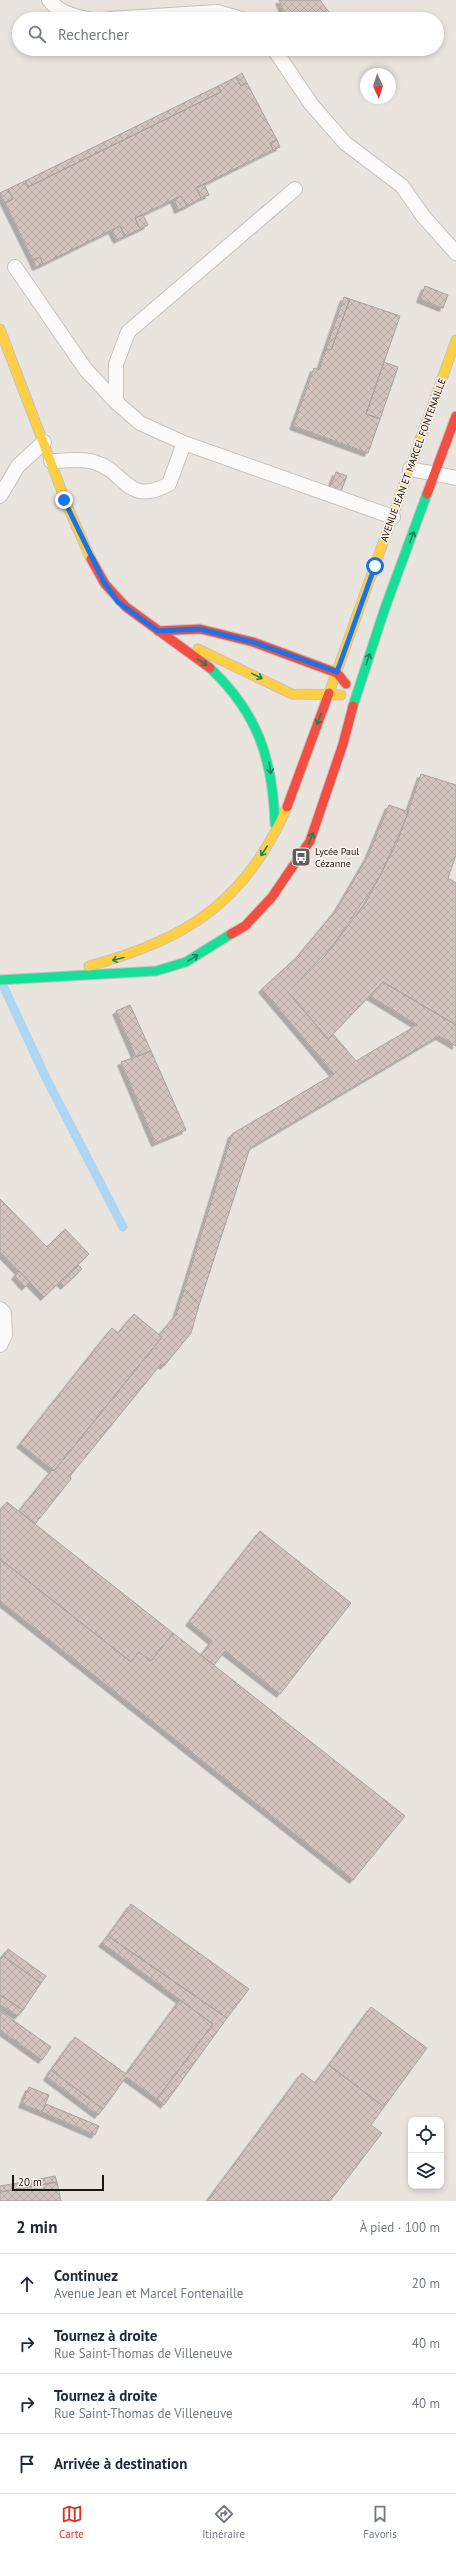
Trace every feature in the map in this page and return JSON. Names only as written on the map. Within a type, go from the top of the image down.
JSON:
[{"type":"main road","points":[[0,329],[44,442],[64,500],[104,582],[118,602],[208,666],[232,691],[252,718],[270,763],[275,798],[275,836]]},
{"type":"main road","name":"AVENUE JEAN ET MARCEL FONTENAILLE","points":[[45,977],[137,954],[172,939],[211,913],[247,877],[275,836],[337,672],[455,345]]},
{"type":"main road","name":"AVENUE JEAN ET MARCEL FONTENAILLE","points":[[0,980],[156,971],[186,962],[245,926],[272,897],[310,841],[343,744],[355,696],[385,608],[436,475],[456,416]]},
{"type":"main road","points":[[158,631],[200,629],[253,642],[337,672],[355,696]]},
{"type":"main road","points":[[158,631],[292,694],[355,696]]},
{"type":"lane","points":[[49,0],[56,8],[64,12]]},
{"type":"lane","points":[[279,56],[311,104],[345,143],[402,186],[423,216],[456,253]]},
{"type":"lane","points":[[116,402],[116,364],[128,332],[295,189]]},
{"type":"lane","points":[[15,267],[86,370],[116,402],[140,423],[184,443],[392,517]]},
{"type":"lane","points":[[0,496],[18,466],[44,442]]},
{"type":"lane","points":[[51,461],[96,462],[129,486],[143,492],[157,490],[169,484],[184,443]]},
{"type":"lane","points":[[410,469],[456,478]]},
{"type":"lane","points":[[0,1309],[4,1313],[5,1335],[0,1344]]},
{"type":"building","points":[[279,0],[320,0],[329,12],[284,12]]},
{"type":"building","points":[[242,73],[247,83],[241,86],[236,77]]},
{"type":"building","points":[[236,77],[241,86],[247,83],[277,140],[270,143],[273,150],[196,188],[201,198],[187,206],[181,196],[135,218],[140,229],[125,236],[120,226],[43,264],[40,257],[33,260],[5,203],[13,199],[8,189],[25,181],[28,187],[221,92],[218,86]]},
{"type":"building","points":[[218,86],[221,92],[28,187],[25,181]]},
{"type":"building","points":[[277,140],[280,147],[273,150],[270,143]]},
{"type":"building","points":[[204,184],[209,195],[201,198],[196,188]]},
{"type":"building","points":[[8,189],[13,199],[5,203],[0,193]]},
{"type":"building","points":[[181,196],[187,206],[178,210],[174,199]]},
{"type":"building","points":[[143,215],[148,225],[140,229],[135,218]]},
{"type":"building","points":[[120,226],[125,236],[117,240],[112,230]]},
{"type":"building","points":[[40,257],[43,264],[36,267],[33,260]]},
{"type":"building","points":[[425,286],[448,295],[443,308],[420,299]]},
{"type":"building","points":[[344,297],[350,299],[331,350],[326,349]]},
{"type":"building","points":[[350,299],[400,316],[366,414],[380,419],[368,453],[293,426],[314,368],[319,370],[326,349],[331,350]]},
{"type":"building","points":[[384,362],[398,367],[380,419],[366,414]]},
{"type":"building","points":[[336,472],[347,476],[341,491],[330,487]]},
{"type":"building","points":[[421,774],[456,785],[456,855],[448,878],[456,883],[456,1025],[383,982],[328,1039],[288,992],[326,955],[366,902],[397,843]]},
{"type":"building","points":[[389,805],[409,812],[379,878],[334,944],[288,992],[328,1039],[333,1034],[356,1061],[417,1025],[370,996],[383,982],[456,1025],[456,1046],[439,1036],[250,1148],[199,1305],[184,1290],[232,1134],[334,1074],[262,989],[298,956],[337,909],[368,856]]},
{"type":"building","points":[[130,1005],[151,1051],[136,1057],[116,1011]]},
{"type":"building","points":[[151,1051],[186,1130],[155,1143],[121,1062]]},
{"type":"building","points":[[0,1199],[47,1247],[65,1229],[89,1254],[44,1297],[0,1252]]},
{"type":"building","points":[[78,1265],[82,1269],[64,1286],[60,1282]]},
{"type":"building","points":[[19,1271],[30,1282],[25,1287],[15,1276]]},
{"type":"building","points":[[184,1290],[199,1305],[191,1333],[164,1366],[161,1364],[70,1476],[71,1479],[35,1524],[19,1511],[52,1470],[54,1471],[162,1337],[159,1335],[176,1315]]},
{"type":"building","points":[[134,1314],[162,1337],[54,1471],[20,1444],[112,1328],[118,1333]]},
{"type":"building","points":[[7,1502],[173,1633],[151,1661],[139,1652],[131,1662],[0,1559],[0,1510]]},
{"type":"building","points":[[260,1531],[351,1603],[280,1694],[225,1651],[214,1665],[201,1655],[212,1641],[189,1622]]},
{"type":"building","points":[[0,1559],[131,1662],[139,1652],[151,1661],[173,1633],[405,1816],[353,1880],[0,1601]]},
{"type":"building","points":[[131,1904],[249,1989],[227,2018],[108,1936]]},
{"type":"building","points":[[108,1936],[227,2018],[164,2105],[157,2099],[213,2024],[102,1943]]},
{"type":"building","points":[[8,1949],[46,1976],[41,1983],[3,1956]]},
{"type":"building","points":[[3,1956],[41,1983],[23,2010],[0,1995],[0,1959]]},
{"type":"building","points":[[0,1995],[23,2010],[18,2016],[0,2005]]},
{"type":"building","points":[[180,2000],[213,2024],[157,2099],[126,2077],[103,2109],[51,2070],[75,2037],[126,2074]]},
{"type":"building","points":[[371,2007],[427,2048],[384,2107],[329,2065]]},
{"type":"building","points":[[0,2011],[51,2047],[42,2060],[0,2030]]},
{"type":"building","points":[[329,2065],[384,2107],[371,2125],[382,2133],[330,2201],[207,2201],[302,2073],[315,2083]]},
{"type":"building","points":[[51,2070],[103,2109],[98,2115],[47,2077]]},
{"type":"building","points":[[29,2087],[49,2095],[42,2112],[22,2104]]},
{"type":"building","points":[[46,2104],[99,2126],[95,2135],[42,2112]]},
{"type":"building","points":[[55,2176],[57,2182],[30,2187],[29,2181]]},
{"type":"building","points":[[29,2181],[30,2187],[0,2192],[0,2186]]},
{"type":"building","points":[[57,2182],[61,2201],[0,2201],[0,2192]]},
{"type":"waterway","points":[[0,979],[46,1078],[123,1227]]},
{"type":"traffic: fast","points":[[353,706],[385,608],[427,494]]},
{"type":"traffic: fast","points":[[210,668],[240,702],[260,739],[271,779],[275,824]]},
{"type":"traffic: fast","points":[[0,980],[156,971],[186,962],[231,934]]},
{"type":"traffic: slow","points":[[0,329],[69,510],[91,559]]},
{"type":"traffic: slow","points":[[329,693],[456,340]]},
{"type":"traffic: slow","points":[[198,649],[292,694],[341,695]]},
{"type":"traffic: slow","points":[[89,966],[124,956],[155,944],[183,929],[209,912],[232,892],[252,868],[271,840],[287,807]]},
{"type":"traffic: jam","points":[[427,494],[456,416]]},
{"type":"traffic: jam","points":[[91,559],[105,584],[126,607],[210,668]]},
{"type":"traffic: jam","points":[[158,631],[200,629],[253,642],[337,673],[346,684]]},
{"type":"traffic: jam","points":[[287,807],[329,693]]},
{"type":"traffic: jam","points":[[231,934],[245,926],[272,897],[310,841],[343,744],[353,706]]},
{"type":"place","name":"Lycée Paul Cézanne","points":[[301,857]]},
{"type":"route","points":[[64,500],[104,582],[118,602],[137,618],[158,631],[200,629],[253,642],[337,672],[375,566]]}]
